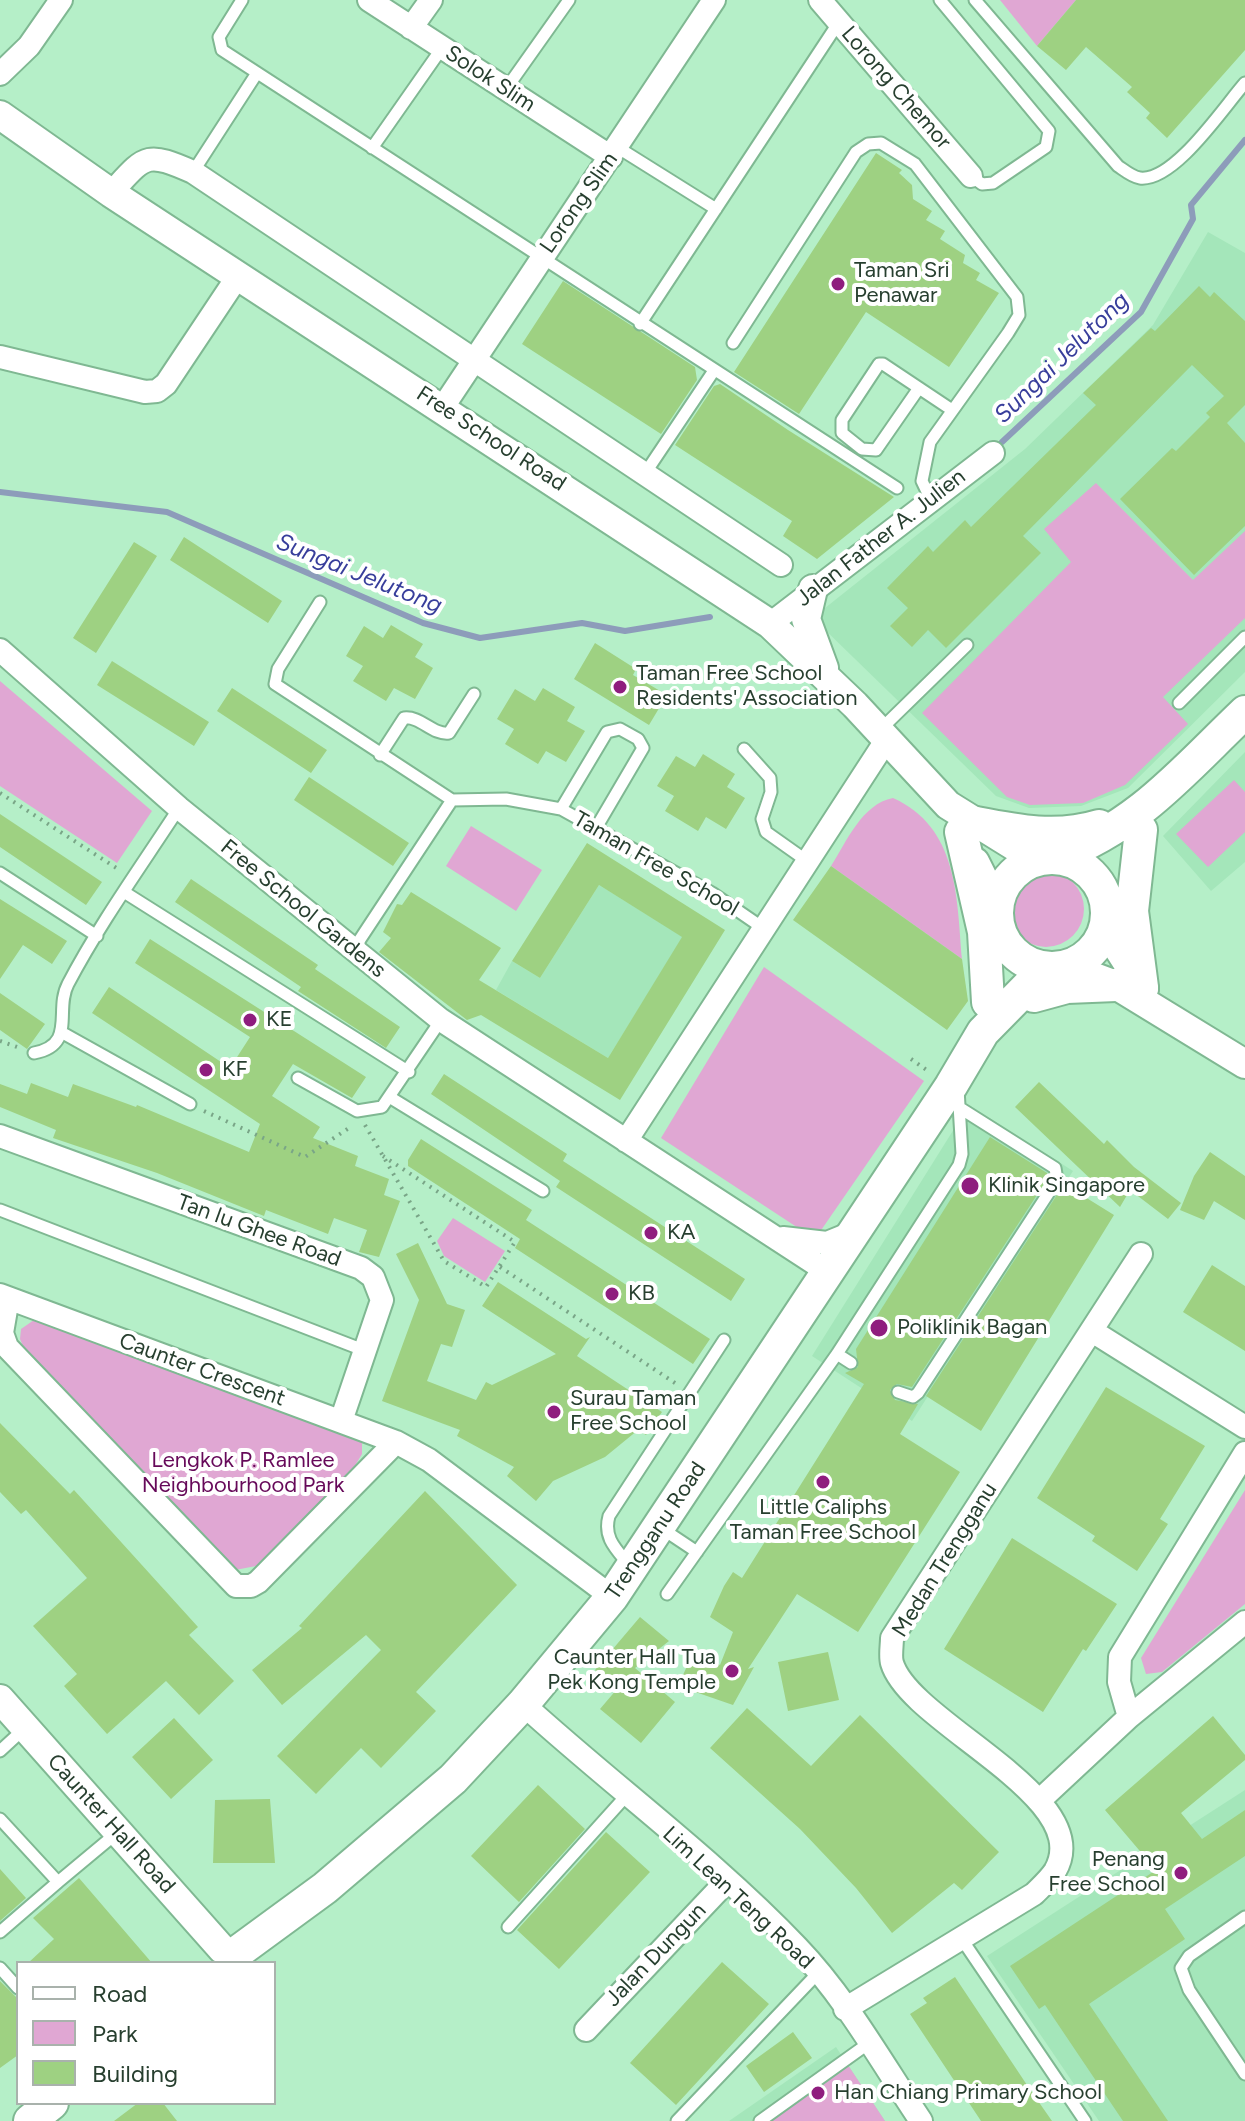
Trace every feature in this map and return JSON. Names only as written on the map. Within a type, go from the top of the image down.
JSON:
[{"type":"main road","points":[[1147,813],[1106,914],[1097,945],[1084,958],[1057,967],[1014,954],[1003,941],[997,923],[996,904],[1009,876],[1045,858],[1103,838],[1147,813],[1245,712]]},
{"type":"main road","points":[[1147,813],[1132,911],[1140,995],[1067,987],[995,1012],[984,932],[962,820],[1028,833],[1060,833],[1090,829],[1147,813]]},
{"type":"main road","points":[[1045,858],[1088,870],[1106,914]]},
{"type":"main road","name":"Trengganu Road","points":[[230,1956],[325,1888],[453,1779],[523,1704],[633,1570],[854,1232],[958,1092],[995,1012],[1003,941]]},
{"type":"main road","name":"Trengganu Road","points":[[995,1012],[1057,967]]},
{"type":"main road","points":[[30,2121],[50,2105]]},
{"type":"street","points":[[5,62],[61,0]]},
{"type":"street","name":"Solok Slim","points":[[369,0],[506,89],[614,152]]},
{"type":"street","points":[[411,28],[431,0]]},
{"type":"street","name":"Lorong Slim","points":[[443,407],[714,0]]},
{"type":"street","name":"Lorong Chemor","points":[[820,0],[971,176]]},
{"type":"street","name":"Free School Road","points":[[0,115],[111,193],[443,407],[770,624],[828,677],[962,820],[996,904]]},
{"type":"street","points":[[111,193],[146,160],[158,157],[193,172],[781,565]]},
{"type":"street","points":[[0,357],[145,392],[157,391],[166,384],[238,276]]},
{"type":"street","name":"Jalan Father A. Julien","points":[[770,624],[993,453]]},
{"type":"street","points":[[813,589],[806,619],[828,677]]},
{"type":"street","name":"Free School Gardens","points":[[0,650],[179,808],[441,1020],[828,1272]]},
{"type":"street","points":[[626,1141],[807,861],[884,735]]},
{"type":"street","name":"Free School Road","points":[[962,820],[1045,858]]},
{"type":"street","points":[[1106,914],[1140,995]]},
{"type":"street","points":[[1057,967],[1140,995],[1245,1064]]},
{"type":"street","name":"Tan Iu Ghee Road","points":[[0,1136],[361,1268],[373,1277],[382,1300],[341,1421]]},
{"type":"street","points":[[774,1236],[813,1243],[854,1232]]},
{"type":"street","name":"Medan Trengganu","points":[[845,2009],[1034,1894],[1055,1872],[1060,1841],[1040,1800],[914,1694],[892,1663],[892,1638],[1141,1254]]},
{"type":"street","name":"Caunter Crescent","points":[[396,1442],[258,1582],[251,1586],[236,1586],[7,1347],[2,1333],[4,1296],[396,1442],[429,1460],[612,1597]]},
{"type":"street","points":[[1092,1331],[1245,1427]]},
{"type":"street","points":[[1129,1717],[1119,1682],[1120,1657],[1245,1453]]},
{"type":"street","points":[[1040,1800],[1129,1717],[1245,1622]]},
{"type":"street","name":"Caunter Hall Road","points":[[0,1699],[230,1956]]},
{"type":"street","name":"Lim Lean Teng Road","points":[[523,1704],[727,1881],[798,1948],[845,2009],[921,2121]]},
{"type":"street","name":"Jalan Dungun","points":[[586,2030],[727,1881]]},
{"type":"lane","points":[[242,0],[218,42],[222,50],[713,372],[897,488]]},
{"type":"lane","points":[[506,89],[569,0]]},
{"type":"lane","points":[[940,0],[1049,131],[1046,147],[993,183],[982,184],[971,176]]},
{"type":"lane","points":[[975,0],[1118,166],[1137,178],[1154,177],[1176,163],[1245,83]]},
{"type":"lane","points":[[640,324],[839,22]]},
{"type":"lane","points":[[372,148],[442,48]]},
{"type":"lane","points":[[193,172],[257,73]]},
{"type":"lane","points":[[733,343],[856,152],[868,144],[881,143],[915,164],[1017,297],[1019,315],[930,442],[924,459],[922,481],[931,500]]},
{"type":"lane","points":[[614,152],[716,209]]},
{"type":"lane","points":[[919,388],[876,450],[862,449],[842,433],[842,420],[879,364],[919,388],[952,410]]},
{"type":"lane","points":[[644,475],[713,372]]},
{"type":"lane","points":[[320,602],[278,669],[275,684],[452,800],[353,951]]},
{"type":"lane","points":[[1179,703],[1245,637]]},
{"type":"lane","points":[[884,735],[967,645]]},
{"type":"lane","points":[[380,755],[404,718],[414,718],[439,733],[449,733],[474,694]]},
{"type":"lane","points":[[561,809],[607,732],[620,729],[638,739],[643,748],[596,828]]},
{"type":"lane","points":[[744,749],[770,778],[771,792],[762,819],[766,832],[807,861]]},
{"type":"lane","name":"Taman Free School","points":[[452,800],[506,799],[561,809],[712,893],[763,928]]},
{"type":"lane","points":[[34,1053],[53,1046],[61,1032],[65,987],[179,808]]},
{"type":"lane","points":[[0,873],[97,936]]},
{"type":"lane","points":[[124,892],[409,1072]]},
{"type":"lane","points":[[298,1078],[357,1111],[382,1107],[409,1072],[441,1020]]},
{"type":"lane","points":[[61,1032],[190,1104]]},
{"type":"lane","points":[[667,1594],[837,1354],[959,1165],[962,1154],[958,1092]]},
{"type":"lane","points":[[898,1392],[913,1397],[918,1393],[1057,1180],[1055,1168],[958,1092]]},
{"type":"lane","points":[[391,1098],[543,1191]]},
{"type":"lane","points":[[0,1210],[366,1351]]},
{"type":"lane","points":[[633,1570],[609,1540],[606,1529],[609,1516],[724,1340]]},
{"type":"lane","points":[[837,1354],[851,1363]]},
{"type":"lane","points":[[660,1528],[697,1552]]},
{"type":"lane","points":[[0,1751],[25,1728]]},
{"type":"lane","points":[[508,1927],[626,1796]]},
{"type":"lane","points":[[0,1819],[58,1882]]},
{"type":"lane","points":[[0,1932],[118,1832]]},
{"type":"lane","points":[[1245,1917],[1189,1956],[1181,1968],[1189,1990],[1245,2074]]},
{"type":"lane","points":[[961,1938],[1085,2121]]},
{"type":"lane","points":[[1,1971],[16,1986]]},
{"type":"lane","points":[[677,2121],[818,1973]]},
{"type":"lane","points":[[760,2121],[869,2043]]},
{"type":"path","points":[[0,793],[133,878]]},
{"type":"path","points":[[190,1104],[305,1157],[362,1120],[444,1261],[486,1287],[515,1242],[383,1156]]},
{"type":"path","points":[[500,1267],[691,1393]]},
{"type":"shaded area","points":[[1208,232],[1245,253],[1245,672],[1128,788],[1081,806],[1029,808],[996,796],[819,624],[820,612],[1025,449],[1153,325]]},
{"type":"shaded area","points":[[1245,752],[1245,862],[1211,891],[1163,836]]},
{"type":"shaded area","points":[[599,885],[683,937],[608,1058],[496,990],[512,961],[540,978]]},
{"type":"shaded area","points":[[969,1105],[1073,1171],[912,1421],[812,1356]]},
{"type":"shaded area","name":"Penang Free School","points":[[1245,1790],[1245,2121],[1099,2121],[987,1956]]},
{"type":"shaded area","name":"Han Chiang Primary School","points":[[836,2047],[885,2121],[729,2121]]},
{"type":"green space","points":[[1000,0],[1076,0],[1037,46]]},
{"type":"green space","points":[[1096,483],[1193,580],[1245,531],[1245,618],[1163,697],[1188,724],[1125,785],[1083,803],[1030,805],[1007,797],[922,713],[1071,562],[1044,529]]},
{"type":"green space","points":[[0,681],[152,811],[117,863],[0,786]]},
{"type":"green space","points":[[1234,780],[1245,792],[1245,832],[1208,867],[1176,834]]},
{"type":"green space","points":[[893,798],[914,811],[942,845],[955,888],[962,959],[831,866],[864,816],[872,808]]},
{"type":"green space","points":[[471,826],[542,870],[516,911],[446,866]]},
{"type":"green space","points":[[1046,871],[1060,874],[1073,882],[1081,895],[1084,909],[1081,923],[1073,936],[1060,944],[1046,947],[1032,944],[1019,936],[1011,923],[1008,909],[1011,895],[1019,882],[1032,874]]},
{"type":"green space","points":[[764,967],[924,1081],[815,1239],[661,1138]]},
{"type":"green space","points":[[453,1218],[505,1251],[485,1282],[444,1256],[437,1241]]},
{"type":"green space","name":"Lengkok P. Ramlee Neighbourhood Park","points":[[34,1320],[362,1438],[362,1454],[353,1469],[256,1566],[235,1570],[25,1351],[20,1339],[21,1329]]},
{"type":"green space","points":[[1245,1490],[1245,1604],[1162,1672],[1146,1674],[1141,1658]]},
{"type":"green space","points":[[848,2065],[885,2121],[772,2121],[773,2119]]},
{"type":"building","points":[[1076,0],[1245,0],[1245,50],[1167,138],[1146,118],[1150,113],[1127,92],[1132,87],[1086,47],[1066,70],[1037,46]]},
{"type":"building","name":"Taman Sri Penawar","points":[[876,153],[902,170],[899,173],[912,185],[913,199],[932,211],[926,220],[945,231],[940,239],[965,255],[963,263],[980,273],[976,280],[999,293],[949,367],[866,312],[799,414],[734,372]]},
{"type":"building","points":[[563,281],[695,367],[697,380],[661,434],[522,344]]},
{"type":"building","points":[[1199,286],[1210,297],[1214,292],[1245,321],[1245,405],[1227,423],[1245,443],[1245,526],[1194,575],[1120,499],[1172,448],[1176,451],[1210,417],[1206,413],[1224,396],[1192,365],[1023,536],[1041,553],[946,648],[928,630],[912,647],[890,626],[908,608],[887,588],[928,546],[933,552],[965,520],[971,527],[1096,405],[1083,393],[1151,328],[1155,331]]},
{"type":"building","points":[[720,384],[894,497],[817,559],[783,536],[792,521],[675,445],[714,386]]},
{"type":"building","points":[[184,537],[282,601],[268,623],[170,560]]},
{"type":"building","points":[[134,542],[157,556],[96,653],[73,638]]},
{"type":"building","points":[[391,625],[423,644],[415,657],[433,668],[415,699],[394,688],[386,701],[353,681],[363,666],[346,656],[364,626],[383,638]]},
{"type":"building","name":"Taman Free School Residents' Association","points":[[595,643],[636,669],[633,675],[667,695],[649,725],[574,679]]},
{"type":"building","points":[[112,661],[209,722],[194,746],[97,685]]},
{"type":"building","points":[[232,688],[327,750],[311,773],[217,711]]},
{"type":"building","points":[[543,688],[575,707],[567,721],[585,731],[566,762],[546,751],[538,764],[505,744],[514,729],[497,719],[515,689],[535,701]]},
{"type":"building","points":[[703,754],[735,774],[727,787],[745,798],[726,829],[706,817],[698,831],[665,811],[674,796],[657,786],[676,756],[695,767]]},
{"type":"building","points":[[309,777],[409,843],[393,866],[294,800]]},
{"type":"building","points":[[0,814],[102,882],[86,905],[0,847]]},
{"type":"building","points":[[587,843],[725,930],[620,1100],[481,1015],[467,1020],[379,952],[391,938],[383,932],[397,904],[402,905],[411,892],[501,948],[479,980],[608,1058],[682,937],[599,885],[540,978],[512,961]]},
{"type":"building","points":[[831,866],[962,959],[968,1001],[947,1030],[793,920]]},
{"type":"building","points":[[191,879],[318,965],[315,969],[400,1027],[386,1048],[298,991],[301,987],[175,902]]},
{"type":"building","points":[[0,899],[67,941],[52,964],[23,945],[0,979]]},
{"type":"building","points":[[150,939],[366,1077],[352,1098],[293,1064],[272,1096],[320,1127],[313,1138],[358,1156],[355,1166],[389,1179],[384,1195],[400,1201],[379,1257],[359,1252],[367,1230],[334,1218],[328,1234],[266,1210],[264,1216],[157,1173],[53,1138],[56,1130],[0,1107],[0,1084],[27,1094],[31,1083],[68,1097],[73,1084],[137,1105],[249,1152],[260,1124],[92,1013],[109,987],[230,1068],[250,1037],[135,963]]},
{"type":"building","points":[[0,993],[45,1024],[27,1049],[0,1030]]},
{"type":"building","name":"KA","points":[[444,1074],[567,1154],[563,1161],[745,1279],[731,1301],[556,1187],[560,1181],[431,1094]]},
{"type":"building","points":[[1039,1082],[1104,1144],[1107,1140],[1134,1167],[1181,1203],[1168,1219],[1130,1190],[1120,1207],[1015,1107]]},
{"type":"building","points":[[990,1137],[1047,1173],[1048,1178],[912,1387],[897,1384],[890,1390],[895,1400],[918,1404],[900,1434],[960,1472],[858,1632],[797,1594],[748,1669],[754,1667],[733,1705],[678,1686],[693,1653],[720,1665],[733,1632],[710,1617],[724,1586],[733,1572],[742,1578],[864,1384],[845,1373],[858,1367],[856,1349]]},
{"type":"building","name":"KB","points":[[421,1139],[532,1210],[526,1220],[710,1339],[693,1364],[515,1248],[520,1239],[408,1166],[408,1160]]},
{"type":"building","points":[[1210,1152],[1245,1176],[1245,1220],[1214,1201],[1204,1220],[1180,1210],[1194,1176]]},
{"type":"building","points":[[1064,1184],[1114,1215],[981,1431],[926,1396]]},
{"type":"building","points":[[418,1243],[447,1304],[465,1310],[452,1347],[441,1344],[427,1381],[476,1400],[486,1382],[492,1385],[556,1354],[482,1306],[498,1282],[586,1339],[590,1337],[577,1356],[662,1412],[646,1435],[638,1430],[605,1457],[553,1481],[536,1501],[507,1476],[514,1467],[457,1436],[460,1430],[382,1401],[419,1300],[396,1254]]},
{"type":"building","points":[[1212,1265],[1245,1286],[1245,1351],[1183,1312]]},
{"type":"building","points":[[1106,1387],[1205,1446],[1160,1519],[1168,1524],[1137,1571],[1092,1541],[1095,1536],[1037,1498]]},
{"type":"building","points":[[0,1423],[70,1494],[74,1490],[198,1627],[189,1635],[234,1681],[199,1715],[166,1681],[107,1734],[64,1686],[77,1674],[33,1626],[87,1578],[26,1510],[21,1514],[0,1492]]},
{"type":"building","points":[[425,1491],[517,1585],[416,1692],[436,1711],[381,1768],[361,1748],[316,1794],[277,1756],[381,1650],[366,1635],[282,1705],[252,1670],[302,1628],[299,1626]]},
{"type":"building","points":[[1012,1538],[1117,1604],[1086,1651],[1083,1649],[1043,1712],[944,1649]]},
{"type":"building","points":[[640,1617],[669,1641],[635,1668],[675,1702],[641,1743],[600,1709],[617,1689],[595,1670]]},
{"type":"building","points":[[828,1652],[839,1700],[788,1711],[778,1662]]},
{"type":"building","points":[[747,1708],[811,1766],[860,1715],[999,1852],[962,1890],[954,1883],[892,1933],[856,1888],[800,1829],[710,1748]]},
{"type":"building","points":[[1213,1716],[1245,1755],[1245,1760],[1181,1813],[1202,1839],[1245,1810],[1245,1856],[1165,1909],[1185,1939],[1089,2004],[1168,2121],[1123,2121],[1045,2005],[1039,2009],[1010,1966],[1156,1870],[1105,1810]]},
{"type":"building","points":[[174,1718],[213,1760],[171,1799],[132,1757]]},
{"type":"building","points":[[538,1785],[585,1829],[519,1902],[471,1856]]},
{"type":"building","points":[[270,1799],[275,1863],[213,1863],[215,1800]]},
{"type":"building","points":[[606,1832],[650,1872],[559,1969],[517,1930]]},
{"type":"building","points":[[0,1869],[26,1898],[0,1921]]},
{"type":"building","points":[[79,1878],[150,1961],[30,1961],[54,1939],[33,1918]]},
{"type":"building","points":[[722,1962],[769,2004],[676,2105],[630,2063]]},
{"type":"building","points":[[955,1977],[1052,2121],[981,2121],[910,2014],[927,2003],[923,1998]]},
{"type":"building","points":[[0,1981],[16,1997],[16,2056],[0,2068]]},
{"type":"building","points":[[793,2032],[812,2058],[764,2092],[746,2066]]},
{"type":"building","points":[[135,2105],[165,2105],[177,2121],[114,2121]]},
{"type":"waterway","name":"Sungai Jelutong","points":[[1002,442],[1141,312],[1193,219],[1191,205],[1245,140]]},
{"type":"waterway","name":"Sungai Jelutong","points":[[0,492],[167,512],[423,623],[480,638],[582,623],[625,631],[710,617]]},
{"type":"place","name":"Taman Sri Penawar","points":[[838,284]]},
{"type":"place","name":"Taman Free School Residents' Association","points":[[620,687]]},
{"type":"place","name":"KE","points":[[250,1020]]},
{"type":"place","name":"KF","points":[[206,1070]]},
{"type":"place","name":"Klinik Singapore","points":[[970,1186]]},
{"type":"place","name":"KA","points":[[651,1233]]},
{"type":"place","name":"KB","points":[[612,1294]]},
{"type":"place","name":"Poliklinik Bagan","points":[[879,1328]]},
{"type":"place","name":"Surau Taman Free School","points":[[554,1412]]},
{"type":"place","name":"Little Caliphs Taman Free School","points":[[823,1482]]},
{"type":"place","name":"Caunter Hall Tua Pek Kong Temple","points":[[732,1671]]},
{"type":"place","name":"Penang Free School","points":[[1181,1873]]},
{"type":"place","name":"Han Chiang Primary School","points":[[818,2093]]}]
